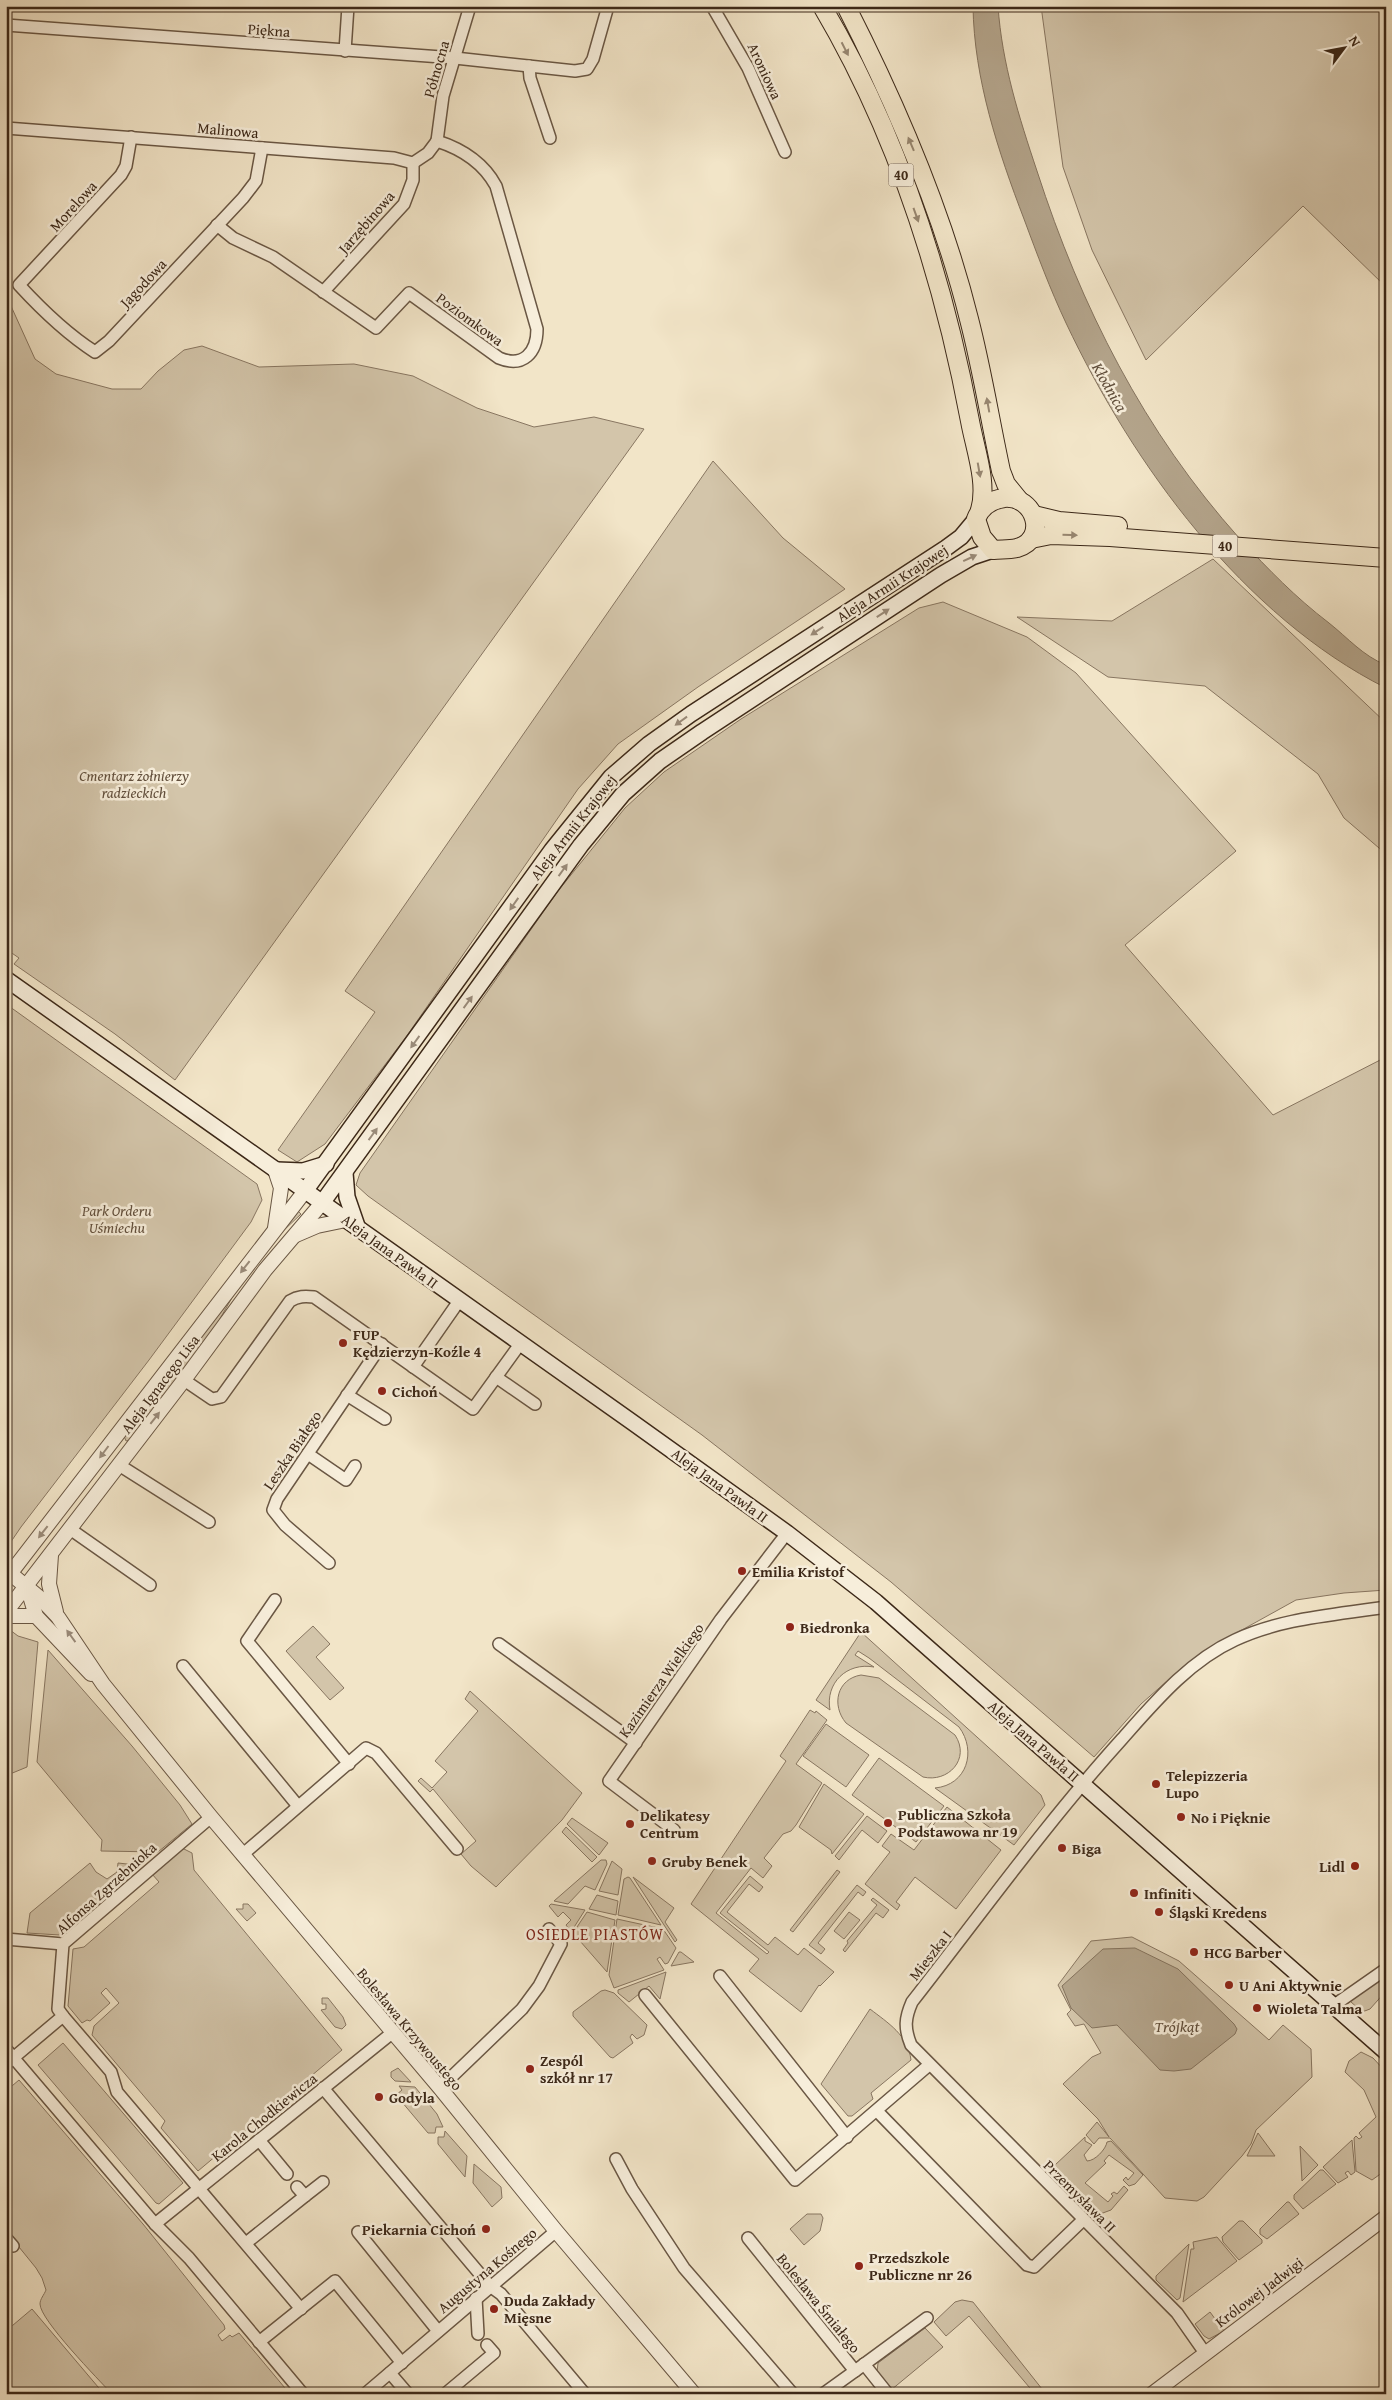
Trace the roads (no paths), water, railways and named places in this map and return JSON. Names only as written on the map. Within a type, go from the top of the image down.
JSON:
[{"type":"main road","name":"40","points":[[822,6],[844,47],[888,142],[934,269],[957,354],[983,493],[978,514],[982,537],[993,550],[1017,548],[1031,539],[1057,535],[1148,535],[1298,545],[1386,546]]},
{"type":"main road","name":"40","points":[[846,6],[883,79],[939,218],[969,318],[1001,470],[1006,484],[1034,515],[1059,521],[1148,535]]},
{"type":"main road","points":[[978,514],[999,499],[1008,497],[1019,500]]},
{"type":"main road","name":"Aleja Armii Krajowej","points":[[305,1191],[552,850],[610,777],[641,750],[691,714],[954,542],[969,529],[978,514]]},
{"type":"main road","points":[[1031,539],[1036,524],[1034,515]]},
{"type":"main road","name":"40","points":[[1298,545],[1386,558]]},
{"type":"main road","name":"Aleja Armii Krajowej","points":[[322,1203],[581,844],[622,794],[636,781],[702,732],[941,575],[972,557],[993,550]]},
{"type":"main road","name":"Aleja Jana Pawła II","points":[[6,979],[787,1533],[876,1602],[1386,2052]]},
{"type":"main road","points":[[275,1170],[304,1172],[326,1164]]},
{"type":"main road","points":[[345,1173],[352,1224]]},
{"type":"street","points":[[345,51],[348,6]]},
{"type":"street","name":"Północna","points":[[437,141],[443,96],[470,6]]},
{"type":"street","points":[[550,138],[530,78],[529,66],[566,71],[587,69],[593,59],[608,6]]},
{"type":"street","name":"Aroniowa","points":[[712,6],[748,68],[785,152]]},
{"type":"street","name":"Piękna","points":[[6,25],[455,58],[529,66]]},
{"type":"street","name":"Malinowa","points":[[6,128],[394,158],[413,163]]},
{"type":"street","name":"Morelowa","points":[[19,285],[121,175],[126,166],[131,137]]},
{"type":"street","points":[[413,163],[428,152],[437,141]]},
{"type":"street","name":"Poziomkowa","points":[[217,225],[233,238],[273,257],[376,328],[409,293],[499,358],[515,362],[526,357],[532,351],[537,343],[537,329],[496,186],[489,174],[473,158],[457,147],[437,141]]},
{"type":"street","name":"Jagodowa","points":[[19,285],[66,330],[95,352],[109,342],[256,181],[262,148]]},
{"type":"street","name":"Jarzębinowa","points":[[323,292],[404,204],[413,180],[413,163]]},
{"type":"street","points":[[275,1170],[281,1188],[275,1229]]},
{"type":"street","name":"Aleja Ignacego Lisa","points":[[27,1586],[9,1576],[305,1191]]},
{"type":"street","name":"Aleja Ignacego Lisa","points":[[6,1612],[120,1465],[265,1270],[322,1203]]},
{"type":"street","points":[[293,1236],[317,1226],[352,1224]]},
{"type":"street","points":[[184,1380],[212,1399],[221,1397],[290,1301],[297,1297],[314,1297],[473,1409],[520,1344]]},
{"type":"street","points":[[413,1367],[459,1300]]},
{"type":"street","name":"Leszka Białego","points":[[329,1563],[285,1525],[273,1510],[277,1499],[382,1344]]},
{"type":"street","points":[[496,1377],[535,1404]]},
{"type":"street","points":[[347,1395],[385,1419]]},
{"type":"street","points":[[308,1454],[346,1480],[355,1466]]},
{"type":"street","points":[[120,1465],[209,1522]]},
{"type":"street","points":[[70,1529],[150,1585]]},
{"type":"street","name":"Kazimierza Wielkiego","points":[[674,1830],[609,1781],[717,1626],[787,1533]]},
{"type":"street","name":"Bolesława Krzywoustego","points":[[51,1554],[49,1584],[58,1617]]},
{"type":"street","name":"Bolesława Krzywoustego","points":[[27,1586],[36,1616],[84,1667],[103,1684]]},
{"type":"street","name":"Bolesława Krzywoustego","points":[[27,1586],[58,1617],[103,1684],[242,1855],[440,2088],[556,2231],[694,2394]]},
{"type":"street","points":[[275,1600],[246,1641],[349,1764]]},
{"type":"street","name":"Mieszka I","points":[[929,2065],[911,2045],[905,2030],[906,2016],[912,2002],[1082,1783],[1155,1702],[1197,1663],[1234,1640],[1286,1623],[1386,1607]]},
{"type":"street","points":[[6,1616],[36,1616]]},
{"type":"street","points":[[499,1644],[636,1743]]},
{"type":"street","points":[[183,1666],[298,1806]]},
{"type":"street","points":[[242,1855],[366,1748],[376,1753],[457,1849]]},
{"type":"street","name":"Alfonsa Zgrzebnioka","points":[[62,2016],[58,2009],[63,1944],[211,1817]]},
{"type":"street","points":[[440,2088],[522,2009],[539,1986],[561,1944],[549,1930]]},
{"type":"street","points":[[6,1939],[63,1944]]},
{"type":"street","points":[[1333,2006],[1386,1970]]},
{"type":"street","points":[[720,1976],[847,2136]]},
{"type":"street","points":[[645,1995],[795,2180],[929,2065]]},
{"type":"street","points":[[301,2309],[117,2092],[111,2072],[62,2016],[9,2057],[155,2224],[189,2258],[302,2394]]},
{"type":"street","name":"Karola Chodkiewicza","points":[[155,2224],[392,2033]]},
{"type":"street","name":"Przemysława II","points":[[929,2065],[1177,2313],[1205,2353]]},
{"type":"street","points":[[323,2088],[490,2286],[501,2294],[585,2394]]},
{"type":"street","points":[[877,2111],[1027,2265],[1034,2267],[1083,2220]]},
{"type":"street","points":[[259,2140],[287,2174]]},
{"type":"street","points":[[616,2159],[644,2207],[684,2268],[793,2394]]},
{"type":"street","points":[[246,2243],[323,2182]]},
{"type":"street","points":[[297,2187],[305,2196]]},
{"type":"street","name":"Królowej Jadwigi","points":[[1152,2394],[1386,2217]]},
{"type":"street","name":"Augustyna Kośnego","points":[[365,2394],[556,2231]]},
{"type":"street","name":"Augustyna Kośnego","points":[[358,2232],[438,2331]]},
{"type":"street","name":"Bolesława Śmiałego","points":[[748,2238],[859,2368],[888,2394]]},
{"type":"street","points":[[259,2342],[335,2281],[402,2362]]},
{"type":"street","points":[[476,2298],[478,2334]]},
{"type":"street","points":[[823,2394],[927,2318]]},
{"type":"street","points":[[445,2394],[494,2353],[487,2345]]},
{"type":"street","points":[[390,2373],[408,2394]]},
{"type":"water","name":"Kłodnica","points":[[973,6],[998,6],[1003,49],[1012,90],[1054,221],[1095,319],[1145,411],[1174,455],[1240,539],[1305,603],[1363,652],[1386,665],[1386,688],[1334,657],[1285,621],[1240,578],[1198,532],[1159,482],[1124,430],[1093,376],[1066,323],[1014,193],[989,114],[983,88],[974,33]]},
{"type":"water","name":"Trójkąt","points":[[1135,1948],[1178,1969],[1237,2029],[1235,2034],[1191,2069],[1160,2070],[1117,2025],[1092,2028],[1071,2008],[1062,1986],[1103,1949]]},
{"type":"place","name":"FUP Kędzierzyn-Koźle 4","points":[[343,1343]]},
{"type":"place","name":"Cichoń","points":[[382,1391]]},
{"type":"place","name":"Emilia Kristof","points":[[742,1571]]},
{"type":"place","name":"Biedronka","points":[[790,1627]]},
{"type":"place","name":"Telepizzeria Lupo","points":[[1156,1784]]},
{"type":"place","name":"No i Pięknie","points":[[1181,1817]]},
{"type":"place","name":"Publiczna Szkoła Podstawowa nr 19","points":[[888,1823]]},
{"type":"place","name":"Delikatesy Centrum","points":[[630,1824]]},
{"type":"place","name":"Biga","points":[[1062,1848]]},
{"type":"place","name":"Gruby Benek","points":[[652,1861]]},
{"type":"place","name":"Lidl","points":[[1355,1866]]},
{"type":"place","name":"Infiniti","points":[[1134,1893]]},
{"type":"place","name":"Śląski Kredens","points":[[1159,1912]]},
{"type":"place","name":"HCG Barber","points":[[1194,1952]]},
{"type":"place","name":"U Ani Aktywnie","points":[[1229,1985]]},
{"type":"place","name":"Wioleta Talma","points":[[1257,2008]]},
{"type":"place","name":"Zespól szkół nr 17","points":[[530,2069]]},
{"type":"place","name":"Godyla","points":[[379,2097]]},
{"type":"place","name":"Piekarnia Cichoń","points":[[486,2229]]},
{"type":"place","name":"Przedszkole Publiczne nr 26","points":[[859,2266]]},
{"type":"place","name":"Duda Zakłady Mięsne","points":[[494,2309]]},
{"type":"district","name":"OSIEDLE PIASTÓW","points":[[595,1934]]},
{"type":"park label","name":"Cmentarz żołnierzy radzieckich","points":[[134,784]]},
{"type":"park label","name":"Park Orderu Uśmiechu","points":[[117,1218]]}]
